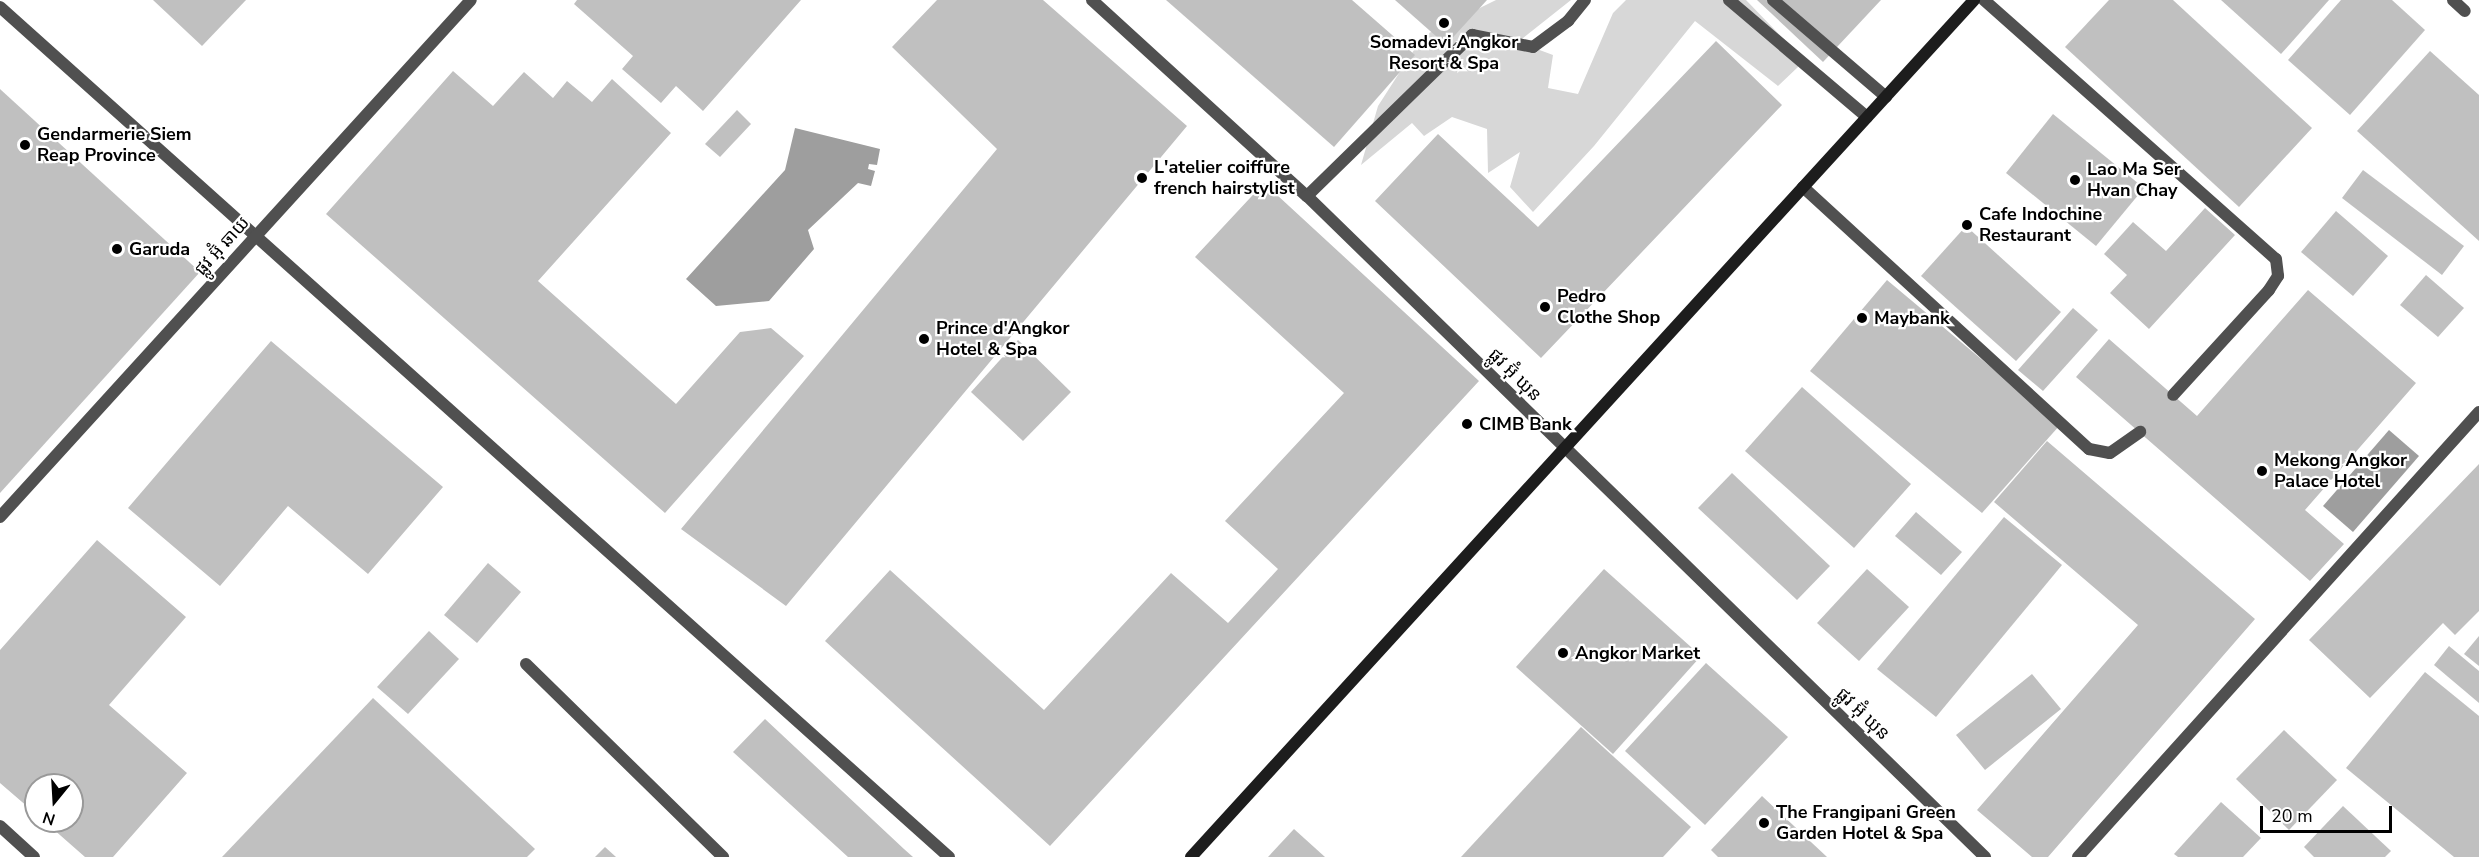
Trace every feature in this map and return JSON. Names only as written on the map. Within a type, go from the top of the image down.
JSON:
[{"type":"main road","points":[[1191,857],[1974,0]]},
{"type":"street","name":"ផ្លូវ អ៊ុំ ឆាយ","points":[[0,517],[471,0]]},
{"type":"street","name":"ផ្លូវ អ៊ុំ ឃុន","points":[[1092,0],[1307,196],[1985,857]]},
{"type":"street","points":[[1307,196],[1472,35],[1533,47],[1568,21],[1585,0]]},
{"type":"street","points":[[1730,0],[1867,117]]},
{"type":"street","points":[[1773,0],[1886,97]]},
{"type":"street","points":[[1984,0],[2276,259],[2278,276],[2270,290],[2173,395]]},
{"type":"street","points":[[2453,0],[2465,11]]},
{"type":"street","points":[[0,7],[950,857]]},
{"type":"street","points":[[1803,187],[2089,449],[2109,453],[2140,432]]},
{"type":"street","points":[[2078,857],[2479,412]]},
{"type":"street","points":[[526,664],[723,857]]},
{"type":"street","points":[[0,826],[34,857]]},
{"type":"shaded area","points":[[1496,0],[1571,0],[1518,42],[1553,55],[1548,88],[1578,94],[1613,13],[1626,0],[1746,0],[1800,56],[1798,67],[1778,86],[1695,21],[1594,146],[1533,212],[1510,187],[1520,152],[1488,173],[1487,129],[1452,117],[1424,136],[1412,123],[1361,165],[1378,106],[1423,36]]},
{"type":"shaded area","points":[[795,128],[880,149],[877,165],[869,164],[868,169],[875,171],[871,186],[858,183],[808,230],[814,249],[769,301],[716,306],[686,279],[785,170]]},
{"type":"shaded area","points":[[2389,430],[2419,456],[2353,532],[2323,506]]},
{"type":"building","points":[[153,0],[246,0],[202,46]]},
{"type":"building","points":[[577,0],[801,0],[703,111],[676,86],[661,103],[622,69],[633,56],[574,4]]},
{"type":"building","name":"Prince d'Angkor Hotel & Spa","points":[[937,0],[1043,0],[1187,126],[786,606],[681,529],[997,149],[892,47]]},
{"type":"building","points":[[1166,0],[1352,0],[1415,55],[1334,147]]},
{"type":"building","name":"Somadevi Angkor Resort & Spa","points":[[1395,0],[1487,0],[1446,45]]},
{"type":"building","points":[[1757,0],[1881,0],[1823,62]]},
{"type":"building","points":[[2109,0],[2173,0],[2312,128],[2239,207],[2065,47]]},
{"type":"building","points":[[2221,0],[2329,0],[2281,54]]},
{"type":"building","points":[[2341,0],[2392,0],[2425,30],[2350,115],[2288,60]]},
{"type":"building","points":[[1716,41],[1782,105],[1541,358],[1375,201],[1438,134],[1538,227]]},
{"type":"building","points":[[2430,51],[2479,95],[2479,241],[2357,131]]},
{"type":"building","points":[[453,71],[493,106],[524,72],[553,98],[567,81],[592,102],[612,79],[671,133],[538,281],[676,404],[740,332],[771,328],[804,356],[665,513],[326,214]]},
{"type":"building","points":[[0,89],[200,272],[0,493]]},
{"type":"building","points":[[737,110],[751,124],[720,157],[705,144]]},
{"type":"building","name":"Lao Ma Ser Hvan Chay","points":[[2053,114],[2144,188],[2096,246],[2006,173]]},
{"type":"building","points":[[2363,170],[2464,246],[2442,275],[2342,198]]},
{"type":"building","points":[[1264,183],[1479,381],[1050,846],[825,641],[890,570],[1044,710],[1171,573],[1228,623],[1278,569],[1225,521],[1344,393],[1195,257]]},
{"type":"building","points":[[2205,208],[2235,235],[2149,329],[2110,293],[2127,275],[2104,254],[2133,222],[2166,251]]},
{"type":"building","points":[[2336,211],[2388,256],[2353,296],[2301,252]]},
{"type":"building","points":[[1966,226],[2061,312],[2016,361],[1921,276]]},
{"type":"building","points":[[2426,275],[2464,308],[2438,337],[2400,305]]},
{"type":"building","points":[[1887,280],[2060,425],[1982,513],[1810,371]]},
{"type":"building","name":"Mekong Angkor Palace Hotel","points":[[2308,290],[2416,383],[2305,510],[2344,544],[2310,581],[2076,377],[2109,339],[2197,416]]},
{"type":"building","points":[[2073,308],[2098,330],[2043,391],[2018,370]]},
{"type":"building","points":[[1018,340],[1071,392],[1023,441],[971,392]]},
{"type":"building","points":[[271,341],[443,487],[368,574],[288,506],[220,586],[128,508]]},
{"type":"building","points":[[1802,387],[1911,484],[1854,548],[1745,451]]},
{"type":"building","points":[[2047,441],[2255,619],[2048,857],[2032,857],[1977,810],[2138,625],[1994,502]]},
{"type":"building","points":[[2479,464],[2479,611],[2455,635],[2443,623],[2370,698],[2309,640]]},
{"type":"building","points":[[1732,473],[1830,566],[1797,600],[1698,508]]},
{"type":"building","points":[[1916,512],[1962,552],[1941,575],[1895,536]]},
{"type":"building","points":[[2004,517],[2062,565],[1936,717],[1877,669]]},
{"type":"building","points":[[97,540],[186,617],[109,705],[187,773],[113,857],[85,857],[58,833],[84,833],[84,773],[24,773],[24,804],[0,783],[0,650]]},
{"type":"building","points":[[488,563],[521,592],[477,643],[444,615]]},
{"type":"building","points":[[1604,569],[1701,656],[1613,754],[1516,667]]},
{"type":"building","points":[[1867,569],[1909,607],[1859,661],[1817,623]]},
{"type":"building","points":[[429,631],[459,659],[408,714],[377,687]]},
{"type":"building","points":[[2479,636],[2479,666],[2464,654]]},
{"type":"building","points":[[2449,646],[2479,671],[2479,703],[2434,665]]},
{"type":"building","points":[[1706,663],[1788,737],[1705,825],[1625,751]]},
{"type":"building","points":[[2425,672],[2479,716],[2479,857],[2454,857],[2346,768]]},
{"type":"building","points":[[2032,674],[2061,709],[1985,770],[1956,735]]},
{"type":"building","points":[[373,698],[535,849],[527,857],[222,857]]},
{"type":"building","points":[[765,719],[913,857],[848,857],[733,752]]},
{"type":"building","points":[[1581,727],[1691,827],[1663,857],[1461,857]]},
{"type":"building","points":[[2284,730],[2337,780],[2289,830],[2236,779]]},
{"type":"building","name":"The Frangipani Green Garden Hotel & Spa","points":[[1762,796],[1827,857],[1718,857],[1711,850]]},
{"type":"building","points":[[2221,802],[2261,838],[2243,857],[2178,857],[2174,854]]},
{"type":"building","points":[[2343,806],[2391,851],[2385,857],[2314,857],[2304,847]]},
{"type":"building","points":[[1294,829],[1325,857],[1268,857]]},
{"type":"building","points":[[605,847],[616,857],[595,857]]},
{"type":"place","name":"Somadevi Angkor Resort & Spa","points":[[1444,23]]},
{"type":"place","name":"Gendarmerie Siem Reap Province","points":[[25,145]]},
{"type":"place","name":"L'atelier coiffure french hairstylist","points":[[1142,178]]},
{"type":"place","name":"Lao Ma Ser Hvan Chay","points":[[2075,180]]},
{"type":"place","name":"Cafe Indochine Restaurant","points":[[1967,225]]},
{"type":"place","name":"Garuda","points":[[117,249]]},
{"type":"place","name":"Pedro Clothe Shop","points":[[1545,307]]},
{"type":"place","name":"Maybank","points":[[1862,318]]},
{"type":"place","name":"Prince d'Angkor Hotel & Spa","points":[[924,339]]},
{"type":"place","name":"CIMB Bank","points":[[1467,424]]},
{"type":"place","name":"Mekong Angkor Palace Hotel","points":[[2262,471]]},
{"type":"place","name":"Angkor Market","points":[[1563,653]]},
{"type":"place","name":"The Frangipani Green Garden Hotel & Spa","points":[[1764,823]]}]
